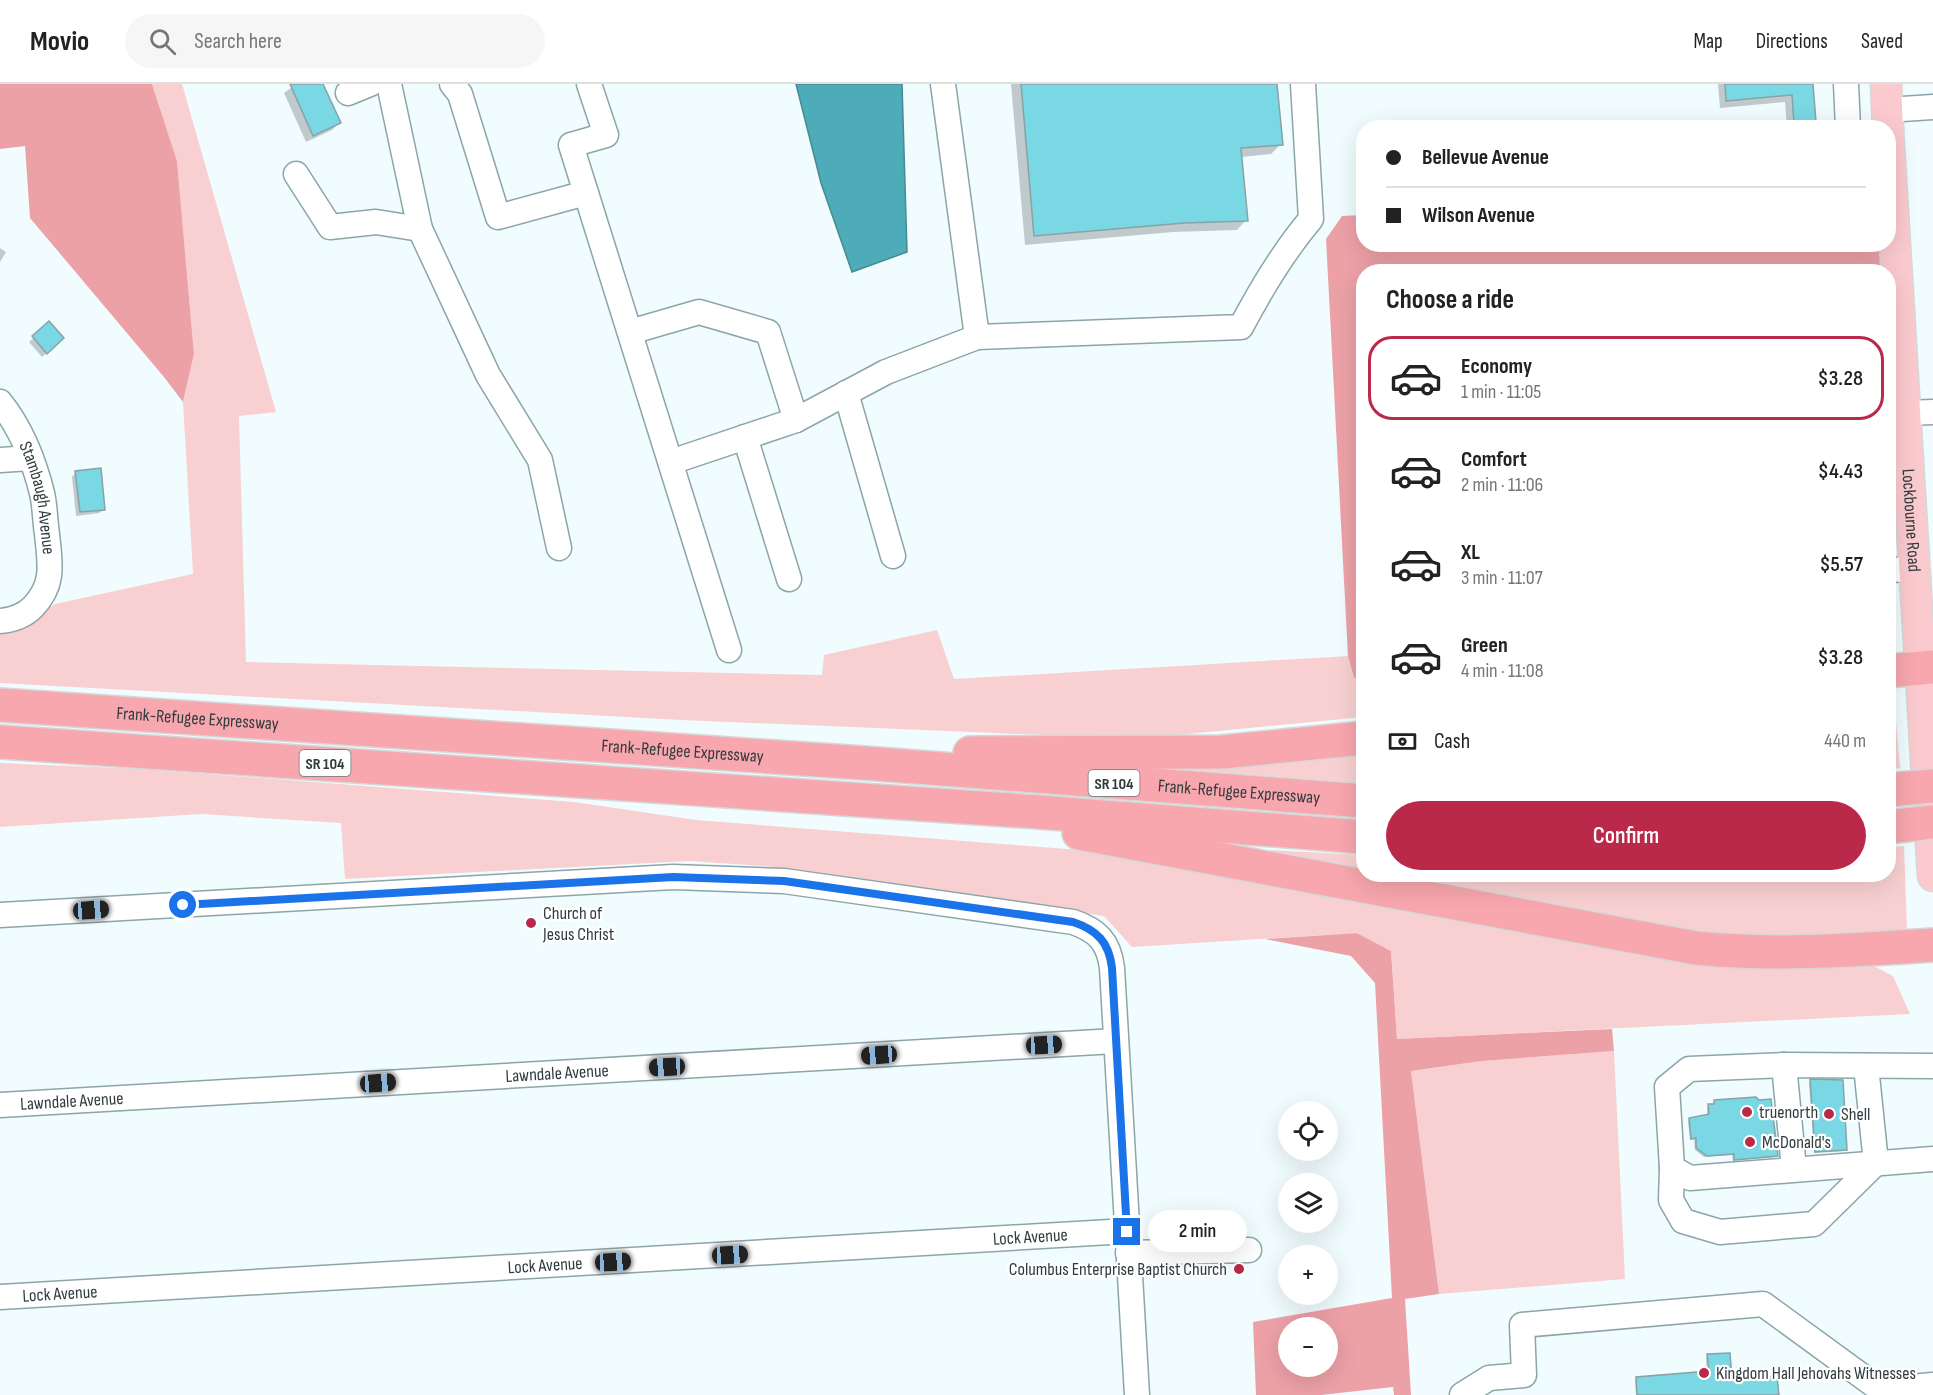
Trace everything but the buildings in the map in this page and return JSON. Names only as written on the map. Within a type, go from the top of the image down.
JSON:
[{"type":"highway","points":[[1896,670],[1927,667]]},
{"type":"highway","name":"Frank-Refugee Expressway","points":[[0,705],[1356,800]]},
{"type":"highway","points":[[864,764],[938,753],[1222,753],[1356,739]]},
{"type":"highway","name":"Frank-Refugee Expressway","points":[[0,742],[1021,811],[1356,836]]},
{"type":"highway","points":[[1896,789],[1933,786]]},
{"type":"highway","points":[[1021,811],[1086,835],[1696,948],[1737,952],[1830,951],[1933,945]]},
{"type":"highway","points":[[1896,826],[1933,822]]},
{"type":"main road","name":"Lockbourne Road","points":[[1896,252],[1908,405],[1902,570],[1927,667],[1933,876]]},
{"type":"street","points":[[389,84],[420,229],[488,375],[540,460],[559,548]]},
{"type":"street","points":[[452,84],[460,94],[498,217],[586,193]]},
{"type":"street","points":[[589,84],[606,135],[571,146],[729,650]]},
{"type":"street","points":[[943,84],[977,336]]},
{"type":"street","points":[[670,462],[796,420],[886,372],[977,336],[1241,327],[1293,239],[1311,219],[1303,84]]},
{"type":"street","points":[[1846,84],[1848,120]]},
{"type":"street","points":[[1887,113],[1933,107]]},
{"type":"street","points":[[296,174],[330,227],[376,222],[420,229]]},
{"type":"street","points":[[630,332],[699,312],[768,332],[796,420]]},
{"type":"street","points":[[846,393],[893,556]]},
{"type":"street","name":"Stambaugh Avenue","points":[[0,402],[11,415],[31,458],[42,494],[50,568],[48,587],[27,613],[9,621],[0,621]]},
{"type":"street","points":[[745,437],[789,579]]},
{"type":"street","points":[[0,460],[31,458]]},
{"type":"street","points":[[0,915],[673,877],[784,881],[1073,922],[1090,928],[1110,953],[1137,1395]]},
{"type":"street","name":"Lawndale Avenue","points":[[0,1105],[1115,1041]]},
{"type":"street","points":[[1784,1065],[1794,1169]]},
{"type":"street","points":[[1876,1163],[1814,1224],[1720,1232],[1683,1221],[1671,1200],[1672,1168],[1666,1087],[1689,1069],[1784,1065],[1933,1066]]},
{"type":"street","points":[[1866,1066],[1876,1163]]},
{"type":"street","points":[[1672,1168],[1690,1178],[1933,1159]]},
{"type":"street","name":"Lock Avenue","points":[[0,1297],[1128,1242],[1249,1250]]},
{"type":"street","points":[[1462,1395],[1489,1378],[1524,1375],[1522,1325],[1763,1304],[1871,1390],[1933,1385]]},
{"type":"shaded area","points":[[0,84],[152,84],[177,161],[194,354],[183,402],[30,218],[25,146],[0,149]]},
{"type":"shaded area","points":[[152,84],[182,84],[276,412],[239,416],[246,662],[822,675],[824,655],[937,630],[954,679],[1348,656],[1354,678],[1356,678],[1356,718],[1177,735],[1068,736],[681,720],[0,683],[0,625],[30,623],[55,604],[193,574],[183,402],[194,354],[177,161]]},
{"type":"shaded area","points":[[1356,215],[1356,252],[1883,252],[1883,264],[1356,264],[1356,678],[1354,678],[1348,656],[1326,239],[1342,216]]},
{"type":"shaded area","points":[[1896,721],[1900,768],[1896,769]]},
{"type":"shaded area","points":[[1356,748],[1356,782],[1151,767]]},
{"type":"shaded area","points":[[0,763],[142,769],[574,802],[696,820],[1118,853],[1874,966],[1893,976],[1910,1014],[1397,1039],[1391,951],[1357,933],[1132,947],[1104,916],[765,866],[689,861],[345,879],[341,823],[201,814],[0,827]]},
{"type":"shaded area","points":[[1904,846],[1907,930],[1900,933],[1816,939],[1714,936],[1637,926],[1403,882],[1896,882],[1896,847]]},
{"type":"shaded area","points":[[1271,850],[1356,855],[1356,873],[1270,857]]},
{"type":"shaded area","points":[[1357,933],[1391,951],[1397,1039],[1612,1029],[1614,1051],[1482,1061],[1411,1071],[1439,1294],[1405,1299],[1411,1395],[1394,1395],[1393,1387],[1321,1395],[1256,1395],[1253,1322],[1278,1318],[1278,1377],[1338,1377],[1338,1317],[1282,1317],[1392,1298],[1375,983],[1351,956],[1265,939]]},
{"type":"shaded area","points":[[1614,1051],[1625,1279],[1439,1294],[1411,1071],[1482,1061]]},
{"type":"water","points":[[796,84],[902,84],[907,252],[852,272],[821,183]]},
{"type":"place","name":"Church of Jesus Christ","points":[[531,923]]},
{"type":"place","name":"truenorth","points":[[1747,1112]]},
{"type":"place","name":"Shell","points":[[1829,1114]]},
{"type":"place","name":"McDonald's","points":[[1750,1142]]},
{"type":"place","name":"Columbus Enterprise Baptist Church","points":[[1239,1269]]},
{"type":"place","name":"Kingdom Hall Jehovahs Witnesses","points":[[1704,1373]]},
{"type":"route","points":[[183,905],[673,877],[784,881],[1073,922],[1090,928],[1110,953],[1127,1232]]}]
